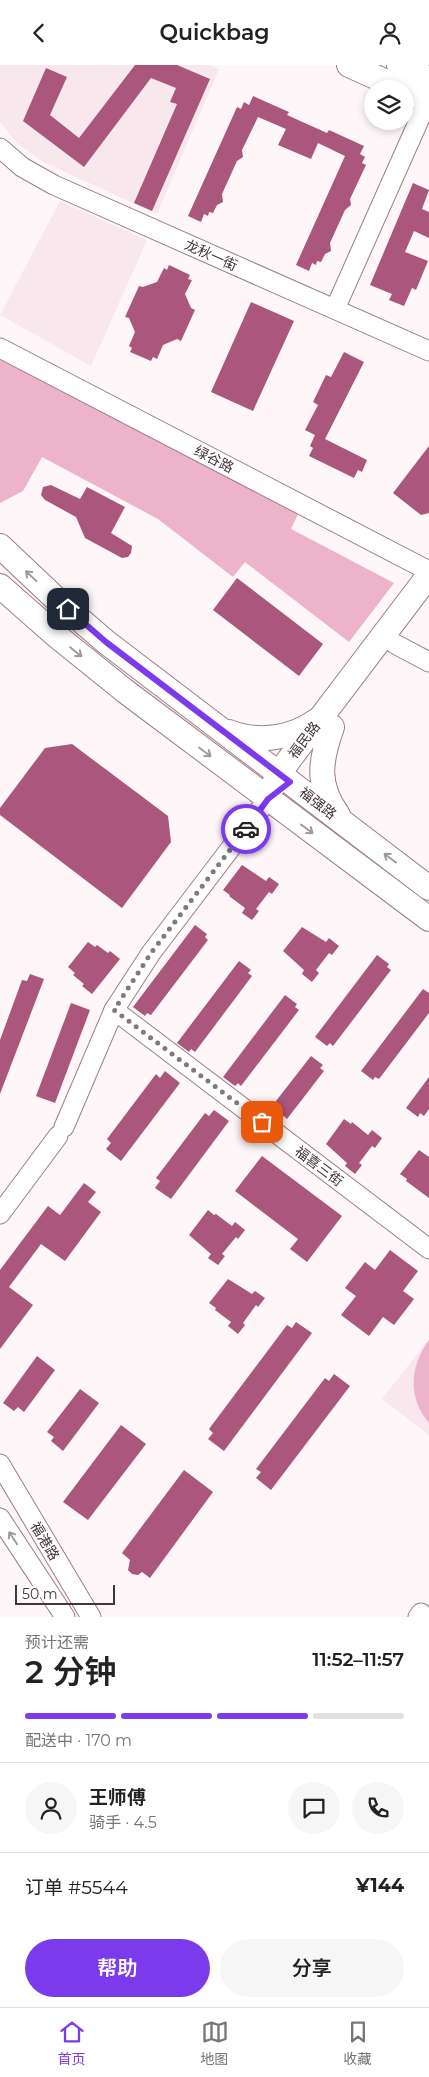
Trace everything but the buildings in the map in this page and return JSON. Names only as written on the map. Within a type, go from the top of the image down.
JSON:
[{"type":"main road","points":[[349,65],[383,80]]},
{"type":"main road","points":[[399,65],[429,93]]},
{"type":"main road","points":[[414,91],[429,93]]},
{"type":"main road","name":"福强路","points":[[0,545],[55,598],[106,642],[429,888]]},
{"type":"main road","name":"福民路","points":[[268,799],[327,721],[429,575]]},
{"type":"main road","name":"福强路","points":[[0,586],[91,664],[429,919]]},
{"type":"main road","name":"福民路","points":[[327,721],[395,644],[429,600]]},
{"type":"main road","points":[[223,730],[240,736],[278,737],[327,721],[322,775],[325,792],[344,823]]},
{"type":"street","points":[[335,309],[429,93]]},
{"type":"street","name":"龙秋一街","points":[[0,148],[22,167],[54,185],[429,351]]},
{"type":"street","name":"绿谷路","points":[[0,348],[429,571]]},
{"type":"street","points":[[395,644],[429,662]]},
{"type":"street","points":[[0,1214],[61,1131],[114,1010],[151,953],[268,799]]},
{"type":"street","name":"福喜三街","points":[[114,1010],[429,1249]]},
{"type":"street","name":"福港路","points":[[0,1464],[91,1617]]},
{"type":"street","points":[[0,1517],[65,1617]]},
{"type":"shaded area","points":[[0,65],[210,65],[219,69],[157,214],[43,162],[16,142],[0,122]]},
{"type":"shaded area","points":[[60,201],[147,240],[91,366],[0,315]]},
{"type":"shaded area","points":[[0,357],[299,512],[291,529],[394,583],[349,642],[245,562],[233,577],[158,519],[42,457],[23,491],[0,503]]},
{"type":"shaded area","points":[[429,1339],[429,1435],[382,1399]]},
{"type":"shaded area","points":[[429,1340],[429,1423],[417,1403],[414,1381],[418,1360]]},
{"type":"way so far","points":[[246,829],[151,953],[114,1010],[262,1122]]},
{"type":"route","points":[[68,609],[106,642],[139,665],[290,782],[268,799],[246,829]]}]
